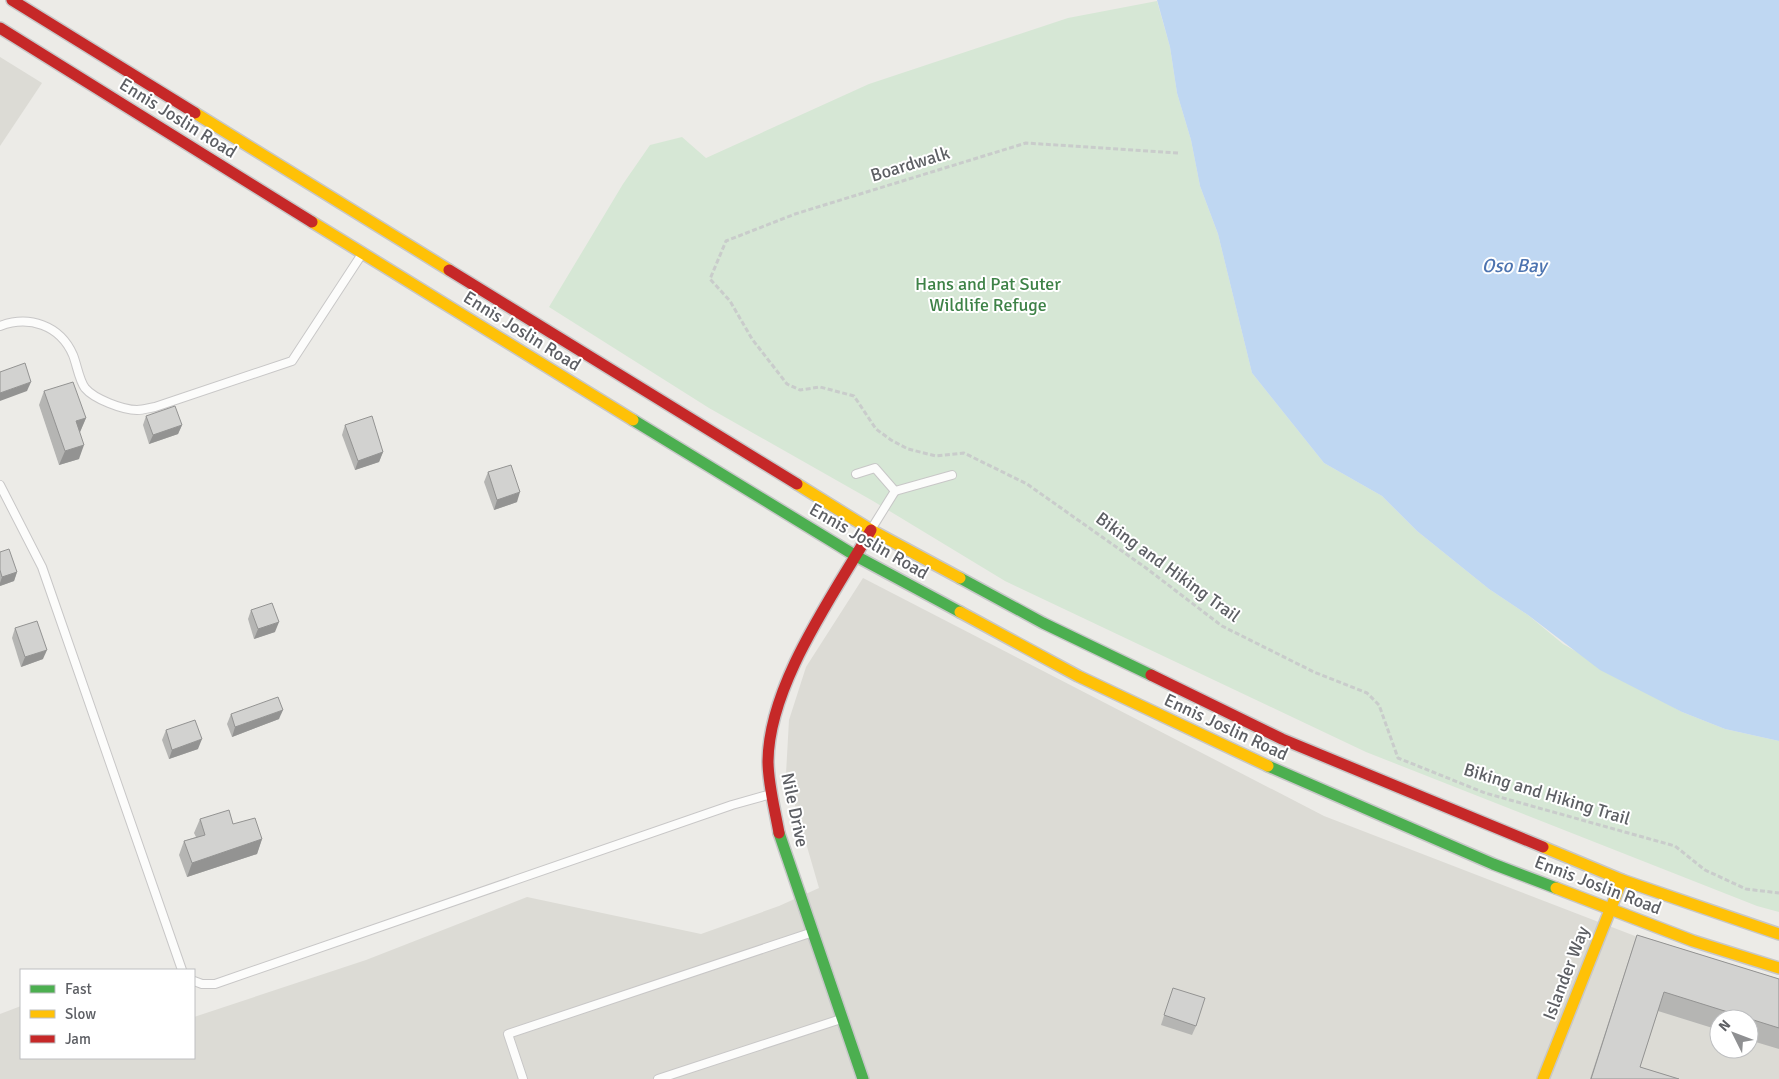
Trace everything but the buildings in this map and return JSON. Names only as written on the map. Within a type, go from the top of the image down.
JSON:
[{"type":"main road","name":"Ennis Joslin Road","points":[[16,3],[371,240],[856,556],[1078,676],[1238,752],[1493,864],[1693,941],[1779,968]]},
{"type":"main road","name":"Ennis Joslin Road","points":[[3,30],[371,240],[871,530],[1043,623],[1282,739],[1622,880],[1779,934]]},
{"type":"main road","name":"Nile Drive","points":[[864,1079],[779,834],[771,794],[768,762],[771,733],[791,667],[871,530]]},
{"type":"main road","name":"Islander Way","points":[[1543,1079],[1622,880]]},
{"type":"lane","points":[[0,326],[31,321],[49,327],[63,339],[72,353],[84,387],[100,400],[136,410],[156,407],[292,361],[371,240]]},
{"type":"lane","points":[[856,474],[875,468],[895,491]]},
{"type":"lane","points":[[871,530],[895,491],[952,475]]},
{"type":"lane","points":[[0,485],[42,567],[182,969]]},
{"type":"lane","points":[[195,981],[202,984],[215,984],[732,805],[771,794]]},
{"type":"lane","points":[[523,1079],[508,1034],[813,932]]},
{"type":"lane","points":[[658,1079],[843,1018]]},
{"type":"path","name":"Boardwalk","points":[[730,301],[710,279],[726,241],[795,214],[1026,143],[1178,153]]},
{"type":"path","name":"Biking and Hiking Trail","points":[[730,301],[752,339],[787,384],[800,390],[820,386],[854,396],[876,429],[908,449],[936,456],[964,453],[1027,484],[1146,568],[1222,626],[1314,672],[1366,693],[1379,705],[1398,758],[1485,793],[1675,846],[1705,870],[1746,889],[1779,893]]},
{"type":"shaded area","points":[[0,57],[42,83],[0,146]]},
{"type":"shaded area","points":[[863,578],[1324,816],[1635,936],[1779,984],[1779,1079],[0,1079],[0,1014],[20,1006],[20,1059],[195,1059],[195,1017],[366,960],[527,897],[701,934],[779,906],[819,888],[786,774],[789,720],[806,667]]},
{"type":"green space","name":"Hans and Pat Suter Wildlife Refuge","points":[[1157,1],[1170,47],[1177,93],[1191,140],[1200,186],[1218,234],[1252,373],[1324,463],[1382,496],[1417,531],[1489,589],[1528,615],[1563,644],[1682,712],[1725,729],[1779,741],[1779,912],[1757,906],[1366,752],[1005,581],[873,501],[709,408],[549,307],[623,184],[650,145],[682,137],[706,158],[869,84],[1068,18]]},
{"type":"water","name":"Oso Bay","points":[[1157,0],[1779,0],[1779,741],[1725,729],[1682,712],[1600,670],[1528,615],[1489,589],[1417,531],[1382,496],[1324,463],[1252,373],[1218,234],[1200,186],[1191,140],[1177,93],[1170,47]]},
{"type":"traffic: fast","points":[[633,420],[856,556],[960,612]]},
{"type":"traffic: fast","points":[[960,578],[1043,623],[1151,675]]},
{"type":"traffic: fast","points":[[1268,766],[1493,864],[1556,888]]},
{"type":"traffic: fast","points":[[779,833],[863,1079]]},
{"type":"traffic: slow","points":[[195,113],[449,270]]},
{"type":"traffic: slow","points":[[312,222],[633,420]]},
{"type":"traffic: slow","points":[[797,484],[871,530],[960,578]]},
{"type":"traffic: slow","points":[[960,612],[1078,676],[1268,766]]},
{"type":"traffic: slow","points":[[1543,847],[1622,880],[1779,934]]},
{"type":"traffic: slow","points":[[1543,1079],[1622,880]]},
{"type":"traffic: slow","points":[[1556,888],[1693,941],[1779,968]]},
{"type":"traffic: jam","points":[[12,0],[195,113]]},
{"type":"traffic: jam","points":[[0,28],[312,222]]},
{"type":"traffic: jam","points":[[449,270],[797,484]]},
{"type":"traffic: jam","points":[[779,833],[768,770],[771,732],[779,702],[791,671],[806,641],[871,530]]},
{"type":"traffic: jam","points":[[1151,675],[1282,739],[1543,847]]}]
